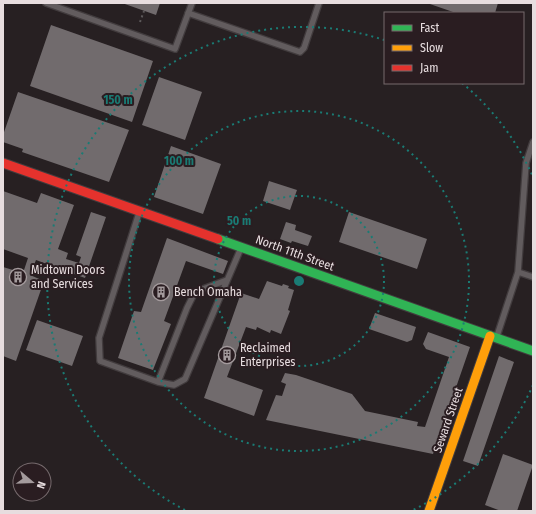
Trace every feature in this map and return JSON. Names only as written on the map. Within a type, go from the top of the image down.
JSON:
[{"type":"street","name":"North 11th Street","points":[[3,163],[533,351]]},
{"type":"street","name":"Seward Street","points":[[429,511],[493,337]]},
{"type":"lane","points":[[46,3],[176,49],[192,3]]},
{"type":"lane","points":[[188,13],[300,52],[304,48],[319,3]]},
{"type":"lane","points":[[493,337],[518,272],[526,163],[533,142]]},
{"type":"lane","points":[[140,211],[99,338],[100,361],[158,382],[174,385],[185,379],[241,247]]},
{"type":"lane","points":[[518,272],[533,277]]},
{"type":"lane","points":[[158,382],[195,292],[227,280]]},
{"type":"path","points":[[140,22],[144,11]]},
{"type":"building","points":[[122,3],[160,3],[156,15]]},
{"type":"building","points":[[427,3],[498,3],[495,12],[453,12]]},
{"type":"building","points":[[51,25],[153,61],[132,122],[30,86]]},
{"type":"building","points":[[159,77],[202,92],[185,140],[142,125]]},
{"type":"building","points":[[18,92],[129,130],[109,182],[22,152],[23,149],[3,142],[3,135]]},
{"type":"building","points":[[171,146],[221,164],[203,214],[154,197]]},
{"type":"building","points":[[269,181],[297,190],[290,210],[263,201]]},
{"type":"building","name":"Midtown Doors and Services","points":[[3,191],[37,203],[41,193],[74,205],[58,249],[68,253],[66,259],[79,263],[81,257],[76,255],[91,212],[106,217],[85,278],[36,260],[30,275],[44,281],[16,361],[3,356],[3,267],[23,273],[28,258],[3,249]]},
{"type":"building","points":[[349,212],[427,239],[417,269],[339,242]]},
{"type":"building","points":[[286,222],[296,225],[295,230],[312,236],[308,246],[292,241],[291,243],[280,239]]},
{"type":"building","name":"Bench Omaha","points":[[167,238],[228,261],[223,274],[186,261],[164,321],[171,324],[153,370],[118,358],[134,311],[141,312]]},
{"type":"building","name":"Reclaimed Enterprises","points":[[267,281],[282,286],[283,284],[289,286],[288,288],[294,290],[288,310],[290,311],[281,334],[271,330],[270,333],[257,327],[256,330],[246,327],[227,377],[263,390],[254,416],[204,398],[241,293],[259,299]]},
{"type":"building","points":[[375,313],[416,327],[412,340],[407,342],[369,329]]},
{"type":"building","points":[[37,320],[83,336],[72,366],[26,350]]},
{"type":"building","points":[[428,332],[470,347],[433,454],[266,420],[276,395],[282,396],[286,384],[281,382],[285,373],[296,375],[352,394],[365,411],[418,422],[417,426],[425,427],[449,357],[426,349],[423,344]]},
{"type":"building","points":[[499,356],[514,362],[478,466],[463,461]]},
{"type":"building","points":[[503,454],[533,465],[517,511],[501,511],[485,505]]},
{"type":"traffic: fast","points":[[218,239],[533,351]]},
{"type":"traffic: slow","points":[[429,511],[490,336]]},
{"type":"traffic: jam","points":[[3,163],[218,239]]},
{"type":"place","name":"Midtown Doors and Services","points":[[18,277]]},
{"type":"place","name":"Bench Omaha","points":[[161,292]]},
{"type":"place","name":"Reclaimed Enterprises","points":[[227,355]]}]
